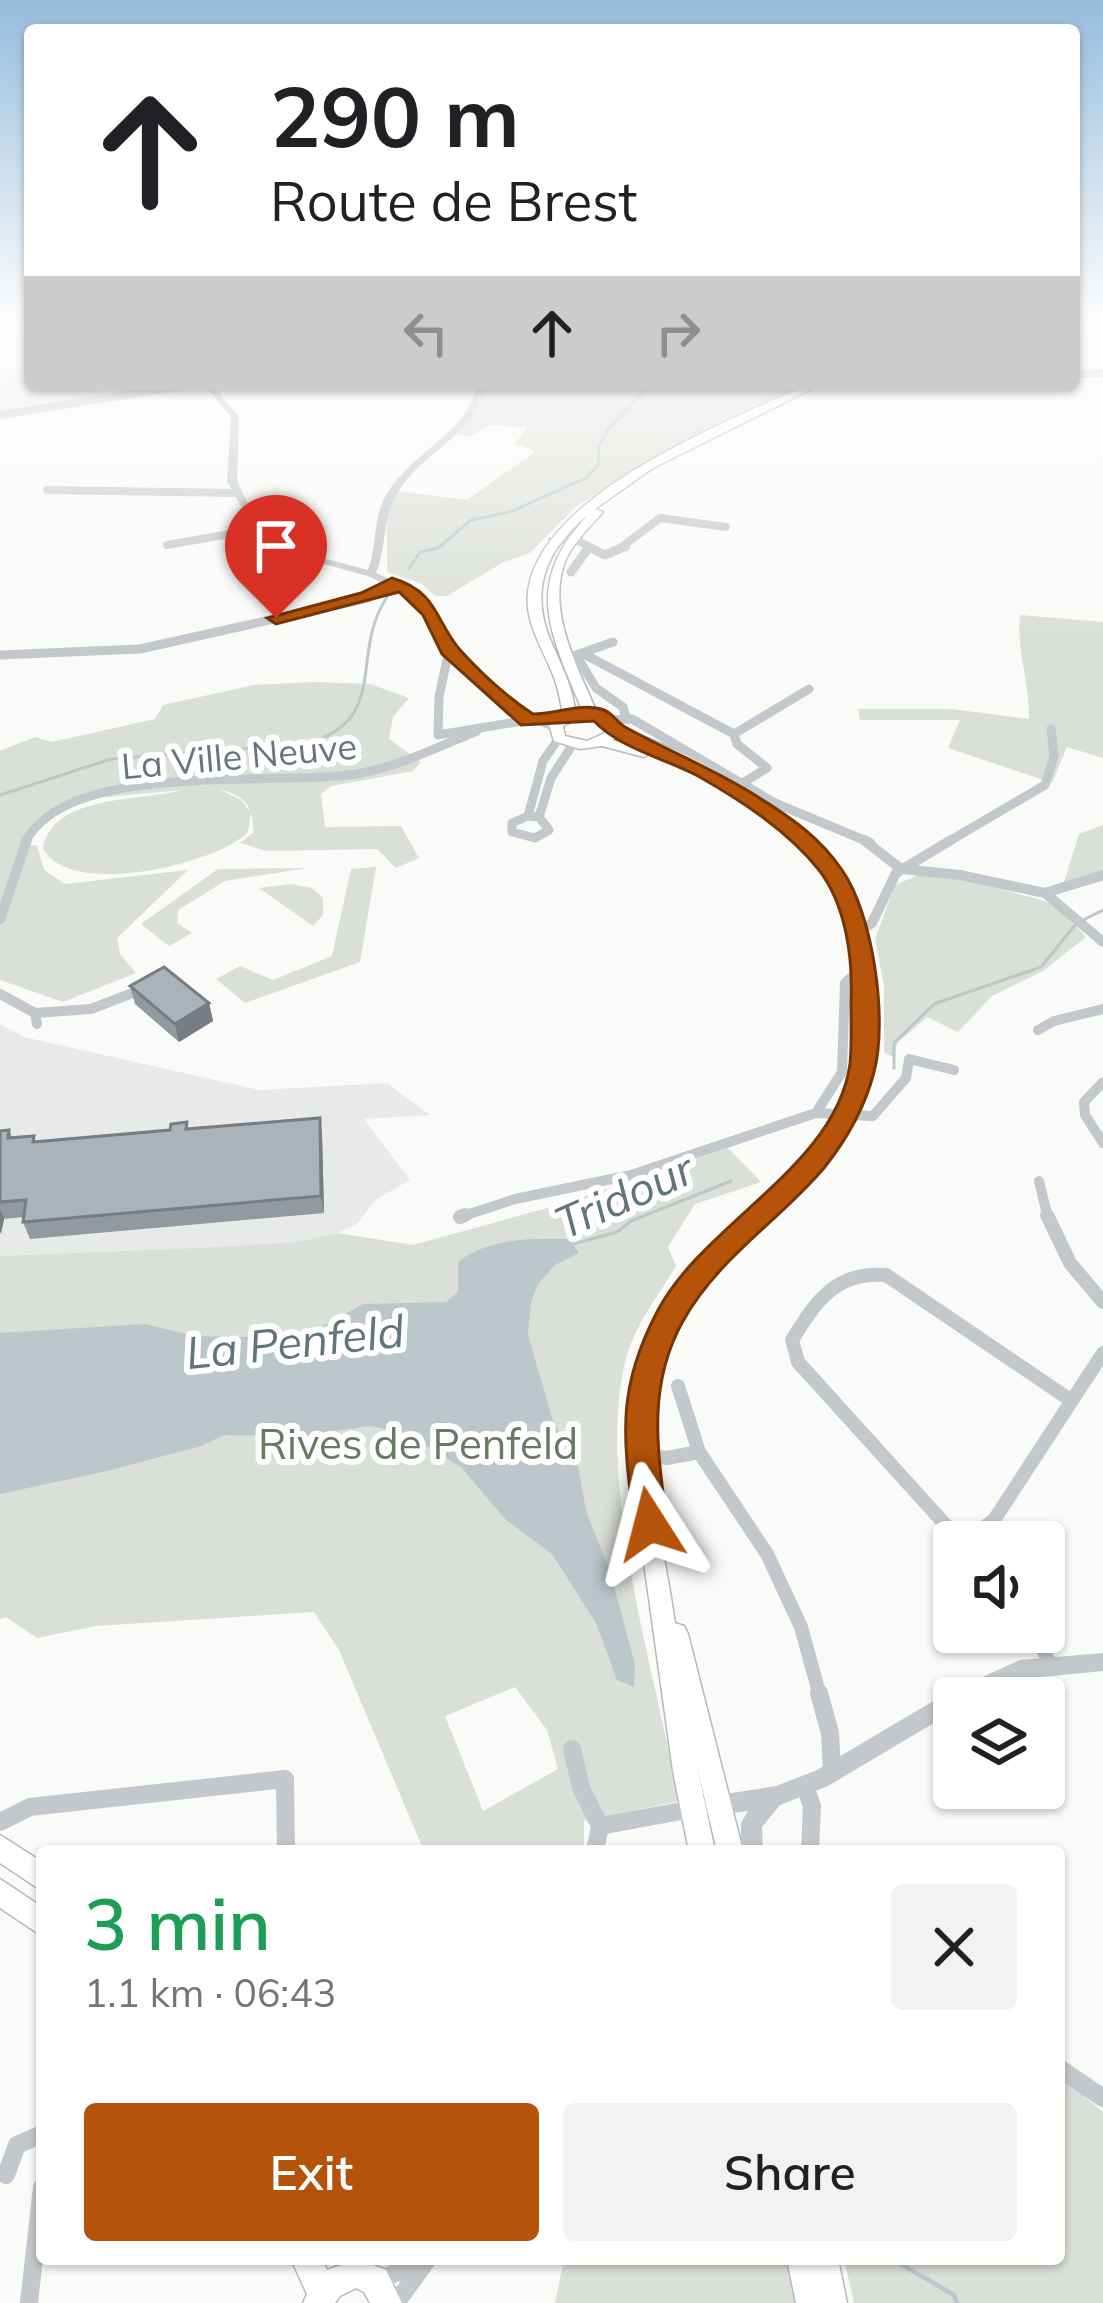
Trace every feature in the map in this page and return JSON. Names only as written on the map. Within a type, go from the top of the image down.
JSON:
[{"type":"main road","points":[[563,729],[566,691],[534,610],[534,587],[552,542],[593,500],[741,423]]},
{"type":"main road","points":[[702,1845],[705,1807],[640,1455],[638,1420],[644,1380],[670,1316],[701,1270],[813,1162],[844,1118],[865,1049],[865,966],[856,926],[833,873],[802,835],[706,772],[590,713],[552,608],[556,566],[571,539],[606,504],[757,423]]},
{"type":"main road","points":[[563,729],[590,713]]},
{"type":"main road","points":[[563,729],[612,727]]},
{"type":"main road","points":[[705,1807],[727,1845]]},
{"type":"main road","points":[[0,1848],[36,1873]]},
{"type":"main road","points":[[0,1892],[36,1919]]},
{"type":"main road","points":[[308,2265],[320,2298],[337,2278],[372,2284]]},
{"type":"main road","points":[[803,2265],[811,2303]]},
{"type":"main road","points":[[824,2265],[832,2303]]},
{"type":"street","points":[[235,423],[235,493]]},
{"type":"street","points":[[371,574],[383,537],[381,518],[392,494],[413,465],[460,423]]},
{"type":"street","points":[[47,490],[235,493],[310,560],[371,574],[425,604],[449,650],[528,721],[563,729],[533,816]]},
{"type":"street","points":[[552,542],[571,539],[596,554],[611,553],[660,518],[726,527]]},
{"type":"street","points":[[167,545],[269,527]]},
{"type":"street","points":[[571,572],[589,547]]},
{"type":"street","points":[[0,656],[140,650],[368,598],[392,583]]},
{"type":"street","points":[[613,642],[576,655],[609,700],[623,707],[612,727],[873,844],[901,869],[960,874],[1045,893],[1103,942]]},
{"type":"street","points":[[449,650],[439,697],[438,735],[477,731]]},
{"type":"street","points":[[582,653],[734,734],[737,744],[767,768]]},
{"type":"street","points":[[734,734],[809,689]]},
{"type":"street","name":"La Ville Neuve","points":[[0,919],[32,828],[64,806],[178,782],[307,781],[355,774],[406,764],[477,731],[528,721]]},
{"type":"street","points":[[856,926],[872,923],[901,869],[952,844],[1045,785],[1054,756],[1051,729]]},
{"type":"street","points":[[741,784],[776,757]]},
{"type":"street","points":[[1045,893],[1103,875]]},
{"type":"street","points":[[816,1113],[842,1072],[845,983],[865,966]]},
{"type":"street","points":[[0,994],[36,1019],[124,1000],[158,980]]},
{"type":"street","points":[[1038,1030],[1054,1021],[1103,1009]]},
{"type":"street","points":[[460,1217],[515,1199],[631,1175],[816,1113],[873,1116],[906,1078],[909,1059],[954,1070]]},
{"type":"street","points":[[1103,1082],[1084,1102],[1085,1115],[1103,1143]]},
{"type":"street","points":[[1039,1181],[1042,1210],[1084,1281],[1103,1302]]},
{"type":"street","points":[[944,1521],[799,1362],[792,1340],[838,1280],[863,1271],[886,1274],[1069,1399]]},
{"type":"street","points":[[993,1521],[1103,1353]]},
{"type":"street","points":[[678,1386],[699,1452],[767,1554],[800,1627],[830,1732],[832,1772]]},
{"type":"street","points":[[640,1455],[668,1458],[699,1452]]},
{"type":"street","points":[[1044,1653],[1050,1664]]},
{"type":"street","points":[[1003,1677],[1050,1664],[1103,1662]]},
{"type":"street","points":[[600,1826],[776,1796],[832,1772],[933,1713]]},
{"type":"street","points":[[572,1749],[581,1788],[600,1826],[597,1845]]},
{"type":"street","points":[[0,1822],[30,1807],[285,1779],[286,1845]]},
{"type":"street","points":[[805,1786],[812,1806],[810,1845]]},
{"type":"street","points":[[752,1845],[751,1823],[776,1796]]},
{"type":"street","points":[[1065,2072],[1103,2098]]},
{"type":"street","points":[[5,2175],[17,2145],[36,2137]]},
{"type":"street","points":[[29,2303],[36,2241]]},
{"type":"street","points":[[372,2284],[416,2265]]},
{"type":"shaded area","points":[[0,1024],[24,1037],[259,1090],[387,1083],[430,1115],[364,1119],[410,1180],[375,1200],[358,1223],[338,1233],[296,1242],[0,1256]]},
{"type":"green space","points":[[460,423],[724,423],[656,457],[578,505],[530,553],[502,563],[447,596],[435,596],[422,584],[387,572],[387,512],[397,491],[467,500],[536,451],[515,444],[527,427],[491,425],[469,437],[454,432]]},
{"type":"green space","points":[[1020,615],[1103,622],[1103,758],[1067,747],[1052,783],[948,748],[960,720],[860,720],[858,709],[951,709],[1029,719]]},
{"type":"green space","points":[[370,684],[409,698],[393,717],[389,739],[421,762],[413,771],[331,786],[321,794],[325,827],[401,826],[419,858],[396,868],[377,849],[267,851],[240,843],[253,833],[251,813],[248,832],[206,856],[143,872],[110,874],[81,872],[58,863],[43,848],[50,830],[81,809],[183,790],[96,798],[45,816],[27,846],[37,845],[44,870],[65,884],[188,870],[117,938],[120,954],[136,973],[63,1002],[0,980],[0,751],[35,737],[52,742],[155,719],[163,705],[254,685]]},
{"type":"green space","points":[[1103,825],[1103,881],[1061,892],[1079,834]]},
{"type":"green space","points":[[376,867],[360,962],[245,1003],[216,979],[240,966],[273,980],[332,956],[351,869]]},
{"type":"green space","points":[[307,868],[225,881],[178,910],[177,923],[192,933],[169,946],[141,924],[218,869]]},
{"type":"green space","points":[[918,875],[958,878],[1045,901],[1057,906],[1086,937],[1043,971],[992,996],[958,1032],[927,1017],[897,1043],[894,1057],[884,1053],[884,986],[875,939],[895,885]]},
{"type":"green space","points":[[291,884],[312,888],[323,898],[323,915],[313,926],[259,888]]},
{"type":"green space","name":"Rives de Penfeld","points":[[728,1148],[761,1182],[695,1204],[668,1247],[676,1266],[642,1320],[627,1355],[619,1404],[622,1517],[679,1801],[584,1821],[584,1845],[421,1845],[339,1650],[314,1612],[96,1626],[37,1638],[6,1617],[0,1619],[0,1256],[296,1242],[338,1233],[413,1245],[562,1204]],"holes":[[[515,1687],[547,1730],[558,1769],[483,1811],[445,1716]]]},
{"type":"green space","points":[[1065,2080],[1103,2112],[1103,2303],[854,2303],[845,2265],[1065,2265]]},
{"type":"green space","points":[[563,2265],[788,2265],[795,2303],[555,2303]]},
{"type":"water","name":"Rives de Penfeld","points":[[569,1239],[579,1253],[555,1265],[538,1284],[528,1335],[553,1421],[578,1466],[586,1511],[610,1571],[635,1665],[634,1687],[617,1680],[596,1623],[552,1554],[505,1519],[461,1467],[403,1432],[370,1426],[301,1436],[224,1435],[201,1446],[107,1471],[0,1494],[0,1333],[145,1324],[194,1336],[292,1338],[313,1332],[363,1304],[446,1302],[458,1292],[458,1262],[483,1248]]},
{"type":"building","points":[[164,967],[209,1003],[175,1024],[130,986]]},
{"type":"building","points":[[320,1118],[321,1196],[23,1222],[26,1200],[0,1202],[0,1131],[9,1130],[8,1138],[34,1136],[33,1142],[170,1130],[171,1124],[187,1122],[186,1129]]},
{"type":"waterway","points":[[409,569],[420,552],[438,548],[471,520],[510,512],[586,478],[598,465],[599,446],[613,423]]},
{"type":"waterway","points":[[0,795],[111,759],[306,744],[333,733],[359,702],[370,641],[387,597]]},
{"type":"waterway","name":"Tridour","points":[[1083,920],[1103,910]]},
{"type":"waterway","name":"Tridour","points":[[894,1068],[894,1043],[934,1004],[1041,967],[1075,925]]},
{"type":"waterway","name":"Tridour","points":[[573,1244],[617,1232],[631,1221],[731,1181]]},
{"type":"waterway","name":"La Penfeld","points":[[902,2265],[954,2295],[957,2303]]},
{"type":"route","points":[[276,618],[368,598],[392,583],[405,589],[431,612],[449,650],[528,721],[590,713],[608,720],[613,729],[650,742],[706,772],[802,835],[847,898],[865,966],[862,1067],[844,1118],[813,1162],[713,1257],[670,1316],[644,1380],[638,1420],[650,1524]]}]
